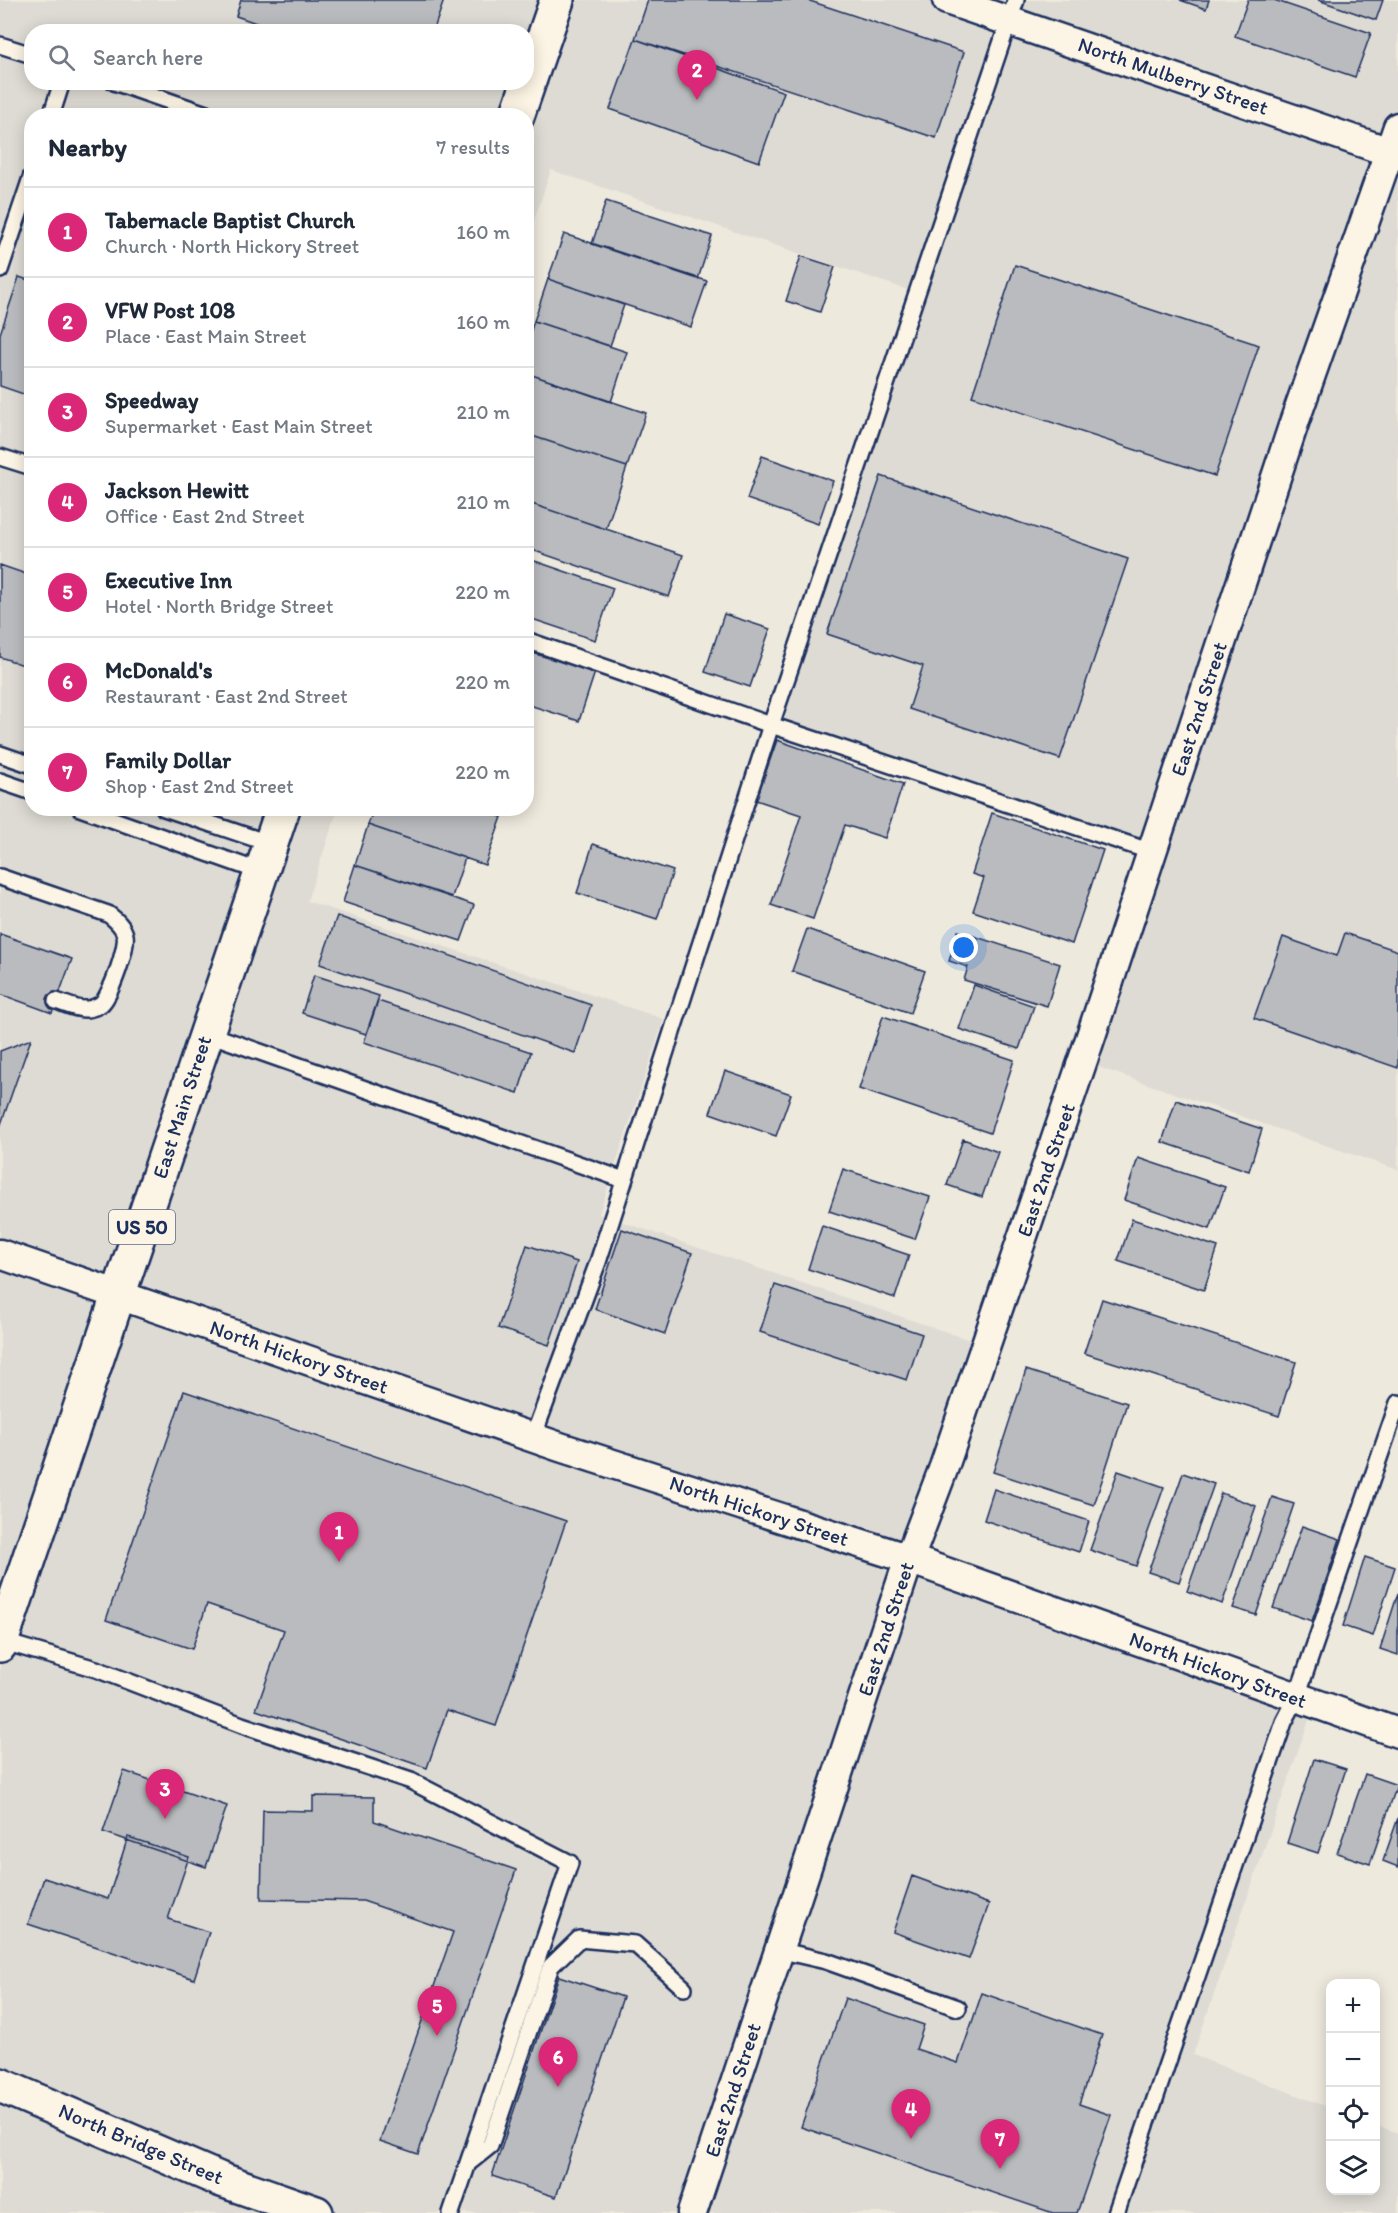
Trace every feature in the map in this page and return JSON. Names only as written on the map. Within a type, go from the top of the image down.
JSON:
[{"type":"main road","points":[[534,67],[557,0]]},
{"type":"main road","points":[[520,108],[526,90]]},
{"type":"main road","name":"East Main Street","points":[[1,1643],[280,816]]},
{"type":"main road","name":"North Bridge Street","points":[[0,2085],[219,2179],[316,2213]]},
{"type":"street","name":"North Mulberry Street","points":[[947,0],[1013,10],[1395,145]]},
{"type":"street","name":"East 2nd Street","points":[[692,2213],[909,1559],[948,1456],[1295,420],[1395,145]]},
{"type":"street","name":"North Hickory Street","points":[[0,1254],[533,1437],[909,1559],[1296,1699],[1398,1733]]},
{"type":"lane","points":[[533,1437],[598,1262],[771,725],[1013,10]]},
{"type":"lane","points":[[0,45],[24,52]]},
{"type":"lane","points":[[54,108],[59,90]]},
{"type":"lane","points":[[137,90],[189,108]]},
{"type":"lane","points":[[0,270],[24,199]]},
{"type":"lane","points":[[0,457],[24,464]]},
{"type":"lane","points":[[534,643],[771,725],[1152,852]]},
{"type":"lane","points":[[0,754],[24,762]]},
{"type":"lane","points":[[0,781],[24,789]]},
{"type":"lane","points":[[110,816],[266,858]]},
{"type":"lane","points":[[180,816],[266,858]]},
{"type":"lane","points":[[0,877],[108,914],[122,927],[126,937],[125,948],[109,991],[100,1005],[88,1009],[78,1008],[56,1000]]},
{"type":"lane","points":[[206,1033],[624,1180]]},
{"type":"lane","points":[[1116,2213],[1281,1732],[1296,1699],[1398,1403]]},
{"type":"lane","points":[[1,1643],[96,1669],[242,1725],[411,1781],[570,1863],[451,2213]]},
{"type":"lane","points":[[470,2162],[490,2146],[552,1966],[579,1939],[635,1944],[684,1988]]},
{"type":"lane","points":[[778,1950],[826,1962],[958,2008]]},
{"type":"shaded area","points":[[0,0],[1398,0],[1398,1170],[1066,1056],[1135,855],[763,726],[908,290],[551,170],[534,220],[534,108],[24,108],[24,816],[336,816],[307,901],[664,1019],[599,1214],[973,1341],[895,1570],[1311,1714],[1193,2055],[1326,2106],[1326,2195],[1380,2195],[1380,2126],[1398,2133],[1398,2213],[0,2213]]},
{"type":"building","points":[[241,0],[444,0],[436,24],[259,24],[236,16]]},
{"type":"building","points":[[648,0],[807,0],[964,52],[936,138],[635,39]]},
{"type":"building","points":[[1180,0],[1209,0],[1206,9]]},
{"type":"building","points":[[1248,0],[1274,0],[1371,33],[1355,77],[1235,36]]},
{"type":"building","points":[[1318,0],[1383,0],[1376,20]]},
{"type":"building","points":[[635,39],[784,92],[759,162],[610,109]]},
{"type":"building","points":[[606,201],[712,236],[698,279],[592,244]]},
{"type":"building","points":[[564,234],[707,281],[691,327],[548,279]]},
{"type":"building","points":[[801,256],[835,267],[820,312],[786,301]]},
{"type":"building","points":[[1015,265],[1259,345],[1215,476],[972,396]]},
{"type":"building","points":[[19,277],[24,279],[24,394],[0,386],[0,334]]},
{"type":"building","points":[[548,279],[624,305],[610,346],[534,321]]},
{"type":"building","points":[[534,321],[627,352],[611,402],[534,376]]},
{"type":"building","points":[[534,376],[646,413],[627,467],[534,437]]},
{"type":"building","points":[[534,437],[627,467],[606,529],[534,505]]},
{"type":"building","points":[[762,456],[833,481],[818,524],[747,499]]},
{"type":"building","points":[[881,476],[1128,559],[1060,759],[909,709],[923,666],[827,634]]},
{"type":"building","points":[[534,505],[683,555],[669,597],[534,551]]},
{"type":"building","points":[[534,561],[613,588],[595,640],[534,620]]},
{"type":"building","points":[[0,565],[24,573],[24,665],[0,657]]},
{"type":"building","points":[[724,614],[770,629],[750,687],[705,672]]},
{"type":"building","points":[[534,653],[595,672],[579,721],[534,707]]},
{"type":"building","points":[[777,740],[903,784],[885,838],[845,825],[813,919],[771,905],[801,815],[756,800]]},
{"type":"building","points":[[992,813],[1103,850],[1072,944],[973,911],[984,878],[972,874]]},
{"type":"building","points":[[371,816],[502,817],[485,865],[368,825]]},
{"type":"building","points":[[368,825],[465,858],[452,897],[355,865]]},
{"type":"building","points":[[593,844],[673,871],[657,919],[577,893]]},
{"type":"building","points":[[355,865],[474,905],[461,941],[343,902]]},
{"type":"building","points":[[337,916],[591,1005],[575,1053],[320,964]]},
{"type":"building","points":[[807,929],[925,971],[910,1013],[792,971]]},
{"type":"building","points":[[958,931],[1060,964],[1047,1006],[964,980],[968,967],[949,961]]},
{"type":"building","points":[[1345,933],[1398,951],[1398,1068],[1254,1018],[1283,937],[1337,956]]},
{"type":"building","points":[[0,934],[72,959],[52,1013],[0,994]]},
{"type":"building","points":[[314,975],[379,996],[366,1034],[302,1013]]},
{"type":"building","points":[[974,985],[1034,1006],[1019,1049],[959,1029]]},
{"type":"building","points":[[378,1001],[531,1052],[518,1093],[364,1042]]},
{"type":"building","points":[[883,1016],[1014,1060],[990,1133],[859,1089]]},
{"type":"building","points":[[31,1039],[0,1127],[0,1051]]},
{"type":"building","points":[[725,1071],[791,1094],[776,1136],[710,1113]]},
{"type":"building","points":[[1176,1100],[1262,1129],[1249,1171],[1162,1142]]},
{"type":"building","points":[[963,1139],[998,1152],[982,1197],[947,1185]]},
{"type":"building","points":[[1138,1158],[1225,1187],[1210,1229],[1124,1200]]},
{"type":"building","points":[[843,1169],[930,1197],[915,1239],[829,1211]]},
{"type":"building","points":[[1132,1219],[1218,1247],[1204,1290],[1118,1261]]},
{"type":"building","points":[[822,1226],[909,1255],[895,1298],[808,1269]]},
{"type":"building","points":[[622,1229],[692,1253],[665,1334],[595,1309]]},
{"type":"building","points":[[527,1245],[577,1262],[549,1345],[498,1328]]},
{"type":"building","points":[[775,1285],[922,1334],[907,1380],[760,1332]]},
{"type":"building","points":[[1102,1299],[1296,1362],[1279,1416],[1084,1353]]},
{"type":"building","points":[[1026,1370],[1127,1403],[1094,1505],[993,1472]]},
{"type":"building","points":[[184,1391],[566,1521],[496,1726],[447,1710],[427,1768],[256,1710],[284,1630],[207,1604],[192,1649],[106,1620]]},
{"type":"building","points":[[1118,1471],[1164,1487],[1136,1566],[1090,1550]]},
{"type":"building","points":[[1183,1473],[1214,1484],[1179,1582],[1148,1572]]},
{"type":"building","points":[[994,1489],[1089,1521],[1079,1552],[984,1520]]},
{"type":"building","points":[[1221,1493],[1256,1506],[1222,1604],[1187,1591]]},
{"type":"building","points":[[1272,1497],[1294,1504],[1256,1615],[1233,1608]]},
{"type":"building","points":[[1302,1526],[1340,1539],[1312,1621],[1273,1608]]},
{"type":"building","points":[[1365,1557],[1395,1567],[1373,1636],[1343,1626]]},
{"type":"building","points":[[1398,1593],[1398,1655],[1380,1649]]},
{"type":"building","points":[[1314,1759],[1346,1769],[1318,1853],[1287,1843]]},
{"type":"building","points":[[124,1771],[227,1806],[206,1867],[103,1832]]},
{"type":"building","points":[[1365,1774],[1397,1785],[1370,1864],[1337,1853]]},
{"type":"building","points":[[313,1796],[374,1797],[374,1821],[516,1870],[418,2154],[380,2141],[453,1932],[363,1901],[261,1899],[263,1810],[313,1811]]},
{"type":"building","points":[[1398,1818],[1398,1867],[1383,1861]]},
{"type":"building","points":[[128,1837],[189,1857],[168,1919],[209,1932],[194,1979],[28,1924],[44,1878],[108,1899]]},
{"type":"building","points":[[912,1876],[989,1904],[969,1959],[893,1932]]},
{"type":"building","points":[[559,1976],[623,1997],[556,2197],[492,2176]]},
{"type":"building","points":[[982,1993],[1102,2035],[1079,2104],[1111,2115],[1077,2213],[1053,2213],[801,2127],[845,1998],[924,2025],[916,2049],[958,2063]]},
{"type":"place","name":"VFW Post 108","points":[[697,100]]},
{"type":"place","name":"Tabernacle Baptist Church","points":[[339,1562]]},
{"type":"place","name":"Speedway","points":[[165,1819]]},
{"type":"place","name":"Executive Inn","points":[[437,2036]]},
{"type":"place","name":"McDonald's","points":[[558,2087]]},
{"type":"place","name":"Jackson Hewitt","points":[[911,2139]]},
{"type":"place","name":"Family Dollar","points":[[1000,2169]]}]
